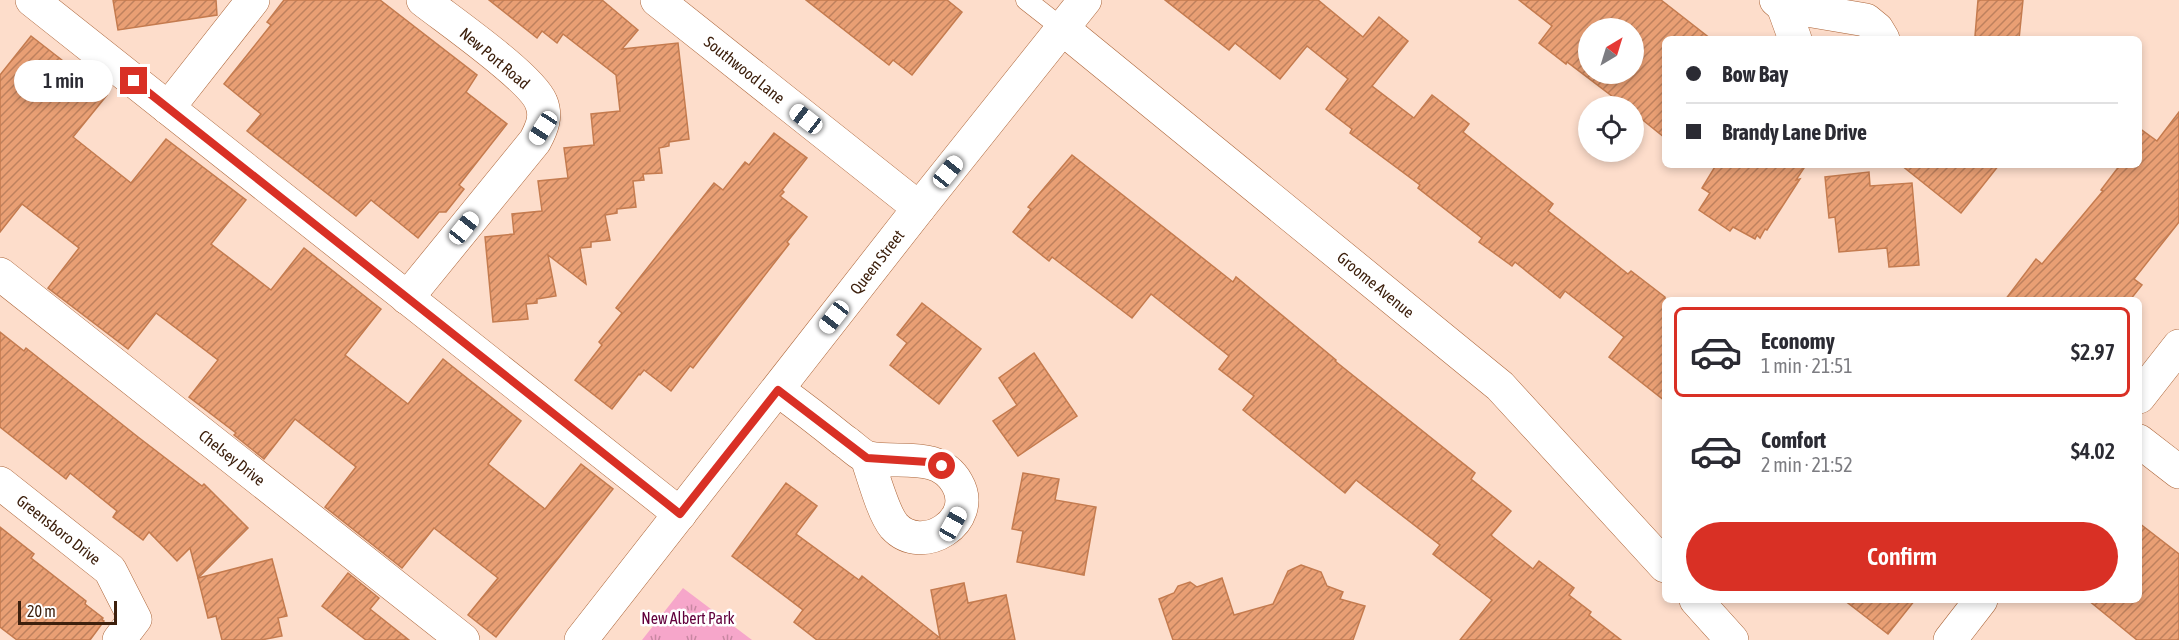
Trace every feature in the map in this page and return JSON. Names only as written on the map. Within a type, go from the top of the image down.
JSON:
[{"type":"street","points":[[32,0],[680,514]]},
{"type":"street","points":[[168,108],[253,0]]},
{"type":"street","name":"New Port Road","points":[[407,298],[535,141],[543,128],[544,114],[541,100],[524,79],[423,0]]},
{"type":"street","name":"Southwood Lane","points":[[657,0],[919,208]]},
{"type":"street","name":"Queen Street","points":[[581,640],[1085,0]]},
{"type":"street","points":[[1779,3],[1795,36]]},
{"type":"street","points":[[1779,3],[1866,20],[1881,36]]},
{"type":"street","name":"Groome Avenue","points":[[1063,29],[1500,386],[1662,563]]},
{"type":"street","name":"Chelsey Drive","points":[[0,274],[463,640]]},
{"type":"street","points":[[2142,393],[2179,346]]},
{"type":"street","points":[[778,390],[867,458]]},
{"type":"street","points":[[2142,443],[2179,472]]},
{"type":"street","name":"Greensboro Drive","points":[[0,483],[110,570],[135,619],[119,640]]},
{"type":"street","points":[[1699,603],[1732,640]]},
{"type":"street","points":[[1950,640],[1979,603]]},
{"type":"lane","points":[[1026,0],[1063,29]]},
{"type":"green space","name":"New Albert Park","points":[[683,588],[752,640],[642,640]]},
{"type":"building","points":[[113,0],[216,0],[217,15],[118,30]]},
{"type":"building","points":[[284,0],[380,0],[477,75],[466,92],[507,124],[459,185],[464,189],[446,212],[439,212],[418,238],[371,200],[356,216],[247,131],[261,114],[224,84],[271,25],[267,22]]},
{"type":"building","points":[[489,0],[602,0],[638,30],[622,49],[678,43],[689,139],[669,142],[669,146],[659,148],[662,173],[643,174],[644,180],[633,181],[636,207],[617,209],[617,213],[605,215],[610,240],[591,242],[591,247],[580,248],[586,284],[548,255],[556,296],[537,299],[537,303],[526,304],[528,319],[493,322],[485,237],[514,234],[512,214],[542,211],[538,181],[568,178],[564,148],[594,145],[591,114],[620,111],[616,75],[563,34],[557,43],[542,31],[537,38]]},
{"type":"building","points":[[806,0],[947,0],[962,12],[912,75],[893,60],[889,65]]},
{"type":"building","points":[[1165,0],[1318,0],[1363,37],[1379,17],[1408,41],[1372,86],[1414,118],[1432,95],[1469,124],[1463,132],[1553,204],[1548,211],[1628,274],[1631,271],[1665,297],[1662,297],[1662,399],[1609,357],[1624,337],[1565,291],[1560,298],[1515,262],[1512,266],[1479,242],[1482,238],[1418,188],[1420,185],[1350,133],[1352,129],[1326,109],[1348,79],[1307,46],[1280,79],[1235,43],[1229,50]]},
{"type":"building","points":[[1519,0],[1661,0],[1707,36],[1662,36],[1662,136],[1644,121],[1644,96],[1612,96],[1596,84],[1644,84],[1644,18],[1578,18],[1578,70],[1567,62],[1566,64],[1539,43],[1552,26]]},
{"type":"building","points":[[1978,0],[2023,0],[2019,36],[1975,36]]},
{"type":"building","points":[[31,36],[107,95],[73,137],[131,183],[166,139],[246,200],[211,244],[271,290],[304,248],[381,309],[345,355],[408,404],[443,359],[521,421],[488,464],[545,509],[581,464],[613,489],[496,637],[468,615],[498,578],[434,528],[402,568],[325,507],[356,467],[295,419],[264,459],[234,435],[236,433],[189,397],[218,360],[156,313],[128,349],[48,288],[79,248],[22,204],[0,232],[0,75]]},
{"type":"building","points":[[2179,112],[2179,222],[2134,279],[2142,285],[2132,297],[2007,297],[2036,259],[2042,264],[2103,191],[2101,190],[2118,168],[2142,168],[2142,130],[2157,141]]},
{"type":"building","points":[[774,133],[807,158],[782,190],[784,192],[780,196],[807,217],[787,242],[789,244],[693,368],[690,366],[671,391],[644,370],[612,409],[575,380],[602,345],[599,342],[622,313],[616,308],[714,183],[723,190],[745,162],[749,165]]},
{"type":"building","points":[[1072,155],[1233,282],[1236,277],[1335,361],[1475,473],[1471,479],[1511,511],[1491,535],[1533,569],[1539,561],[1574,588],[1569,595],[1591,612],[1589,615],[1621,640],[1460,640],[1492,600],[1433,554],[1440,545],[1356,480],[1345,493],[1243,410],[1254,396],[1219,369],[1229,356],[1151,294],[1132,318],[1052,257],[1049,261],[1013,232],[1031,209],[1028,207]]},
{"type":"building","points":[[1714,168],[1804,168],[1796,180],[1800,179],[1767,230],[1765,229],[1760,238],[1757,235],[1755,239],[1733,227],[1730,231],[1699,210],[1710,193],[1702,188]]},
{"type":"building","points":[[1905,168],[1997,168],[1961,213]]},
{"type":"building","points":[[1869,172],[1870,186],[1912,183],[1919,265],[1889,267],[1887,248],[1839,252],[1835,217],[1829,218],[1825,177]]},
{"type":"building","points":[[922,303],[981,349],[939,404],[890,365],[907,343],[897,335]]},
{"type":"building","points":[[0,332],[24,351],[26,348],[202,486],[204,484],[248,528],[198,578],[190,548],[177,561],[149,532],[143,540],[113,517],[117,511],[70,473],[66,479],[0,427]]},
{"type":"building","points":[[1034,353],[1077,416],[1018,456],[993,421],[1017,405],[999,378]]},
{"type":"building","points":[[1023,473],[1059,479],[1055,500],[1096,507],[1084,575],[1017,562],[1023,531],[1012,529]]},
{"type":"building","points":[[786,483],[817,506],[796,534],[859,580],[862,576],[940,638],[931,590],[964,583],[968,603],[1006,595],[1015,640],[817,640],[794,622],[803,610],[732,556]]},
{"type":"building","points":[[2142,525],[2179,554],[2179,640],[2137,640],[2092,603],[2142,603]]},
{"type":"building","points":[[0,527],[34,554],[31,558],[86,601],[85,604],[103,618],[104,621],[90,640],[17,640],[0,627]]},
{"type":"building","points":[[272,559],[287,616],[278,618],[282,636],[261,640],[222,640],[216,616],[208,618],[198,578]]},
{"type":"building","points":[[1301,565],[1321,572],[1327,586],[1343,592],[1340,599],[1365,606],[1353,640],[1173,640],[1159,599],[1174,593],[1178,586],[1190,582],[1197,587],[1222,578],[1234,615],[1273,604],[1288,571]]},
{"type":"building","points":[[348,573],[379,598],[370,609],[409,640],[366,640],[322,606]]},
{"type":"building","points":[[1848,603],[1913,603],[1888,634]]},
{"type":"route","points":[[134,81],[680,514],[778,390],[867,458],[928,462],[942,466]]}]
